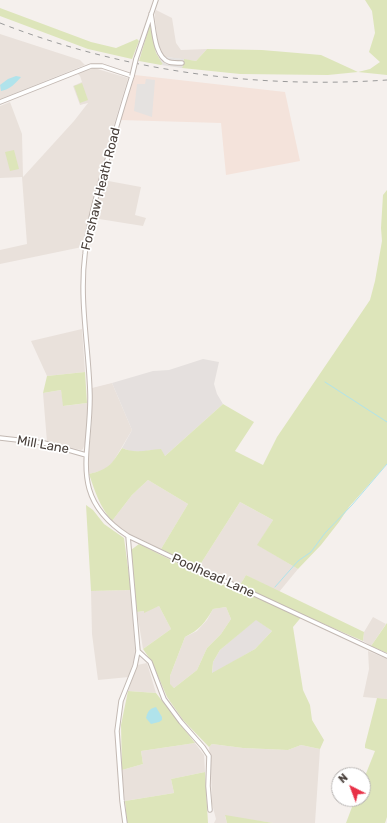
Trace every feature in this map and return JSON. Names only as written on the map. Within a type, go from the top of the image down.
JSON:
[{"type":"street","name":"Forshaw Heath Road","points":[[86,455],[90,402],[83,296],[84,254],[96,196],[136,59],[156,0]]},
{"type":"street","points":[[151,14],[156,47],[160,56],[169,62],[182,63]]},
{"type":"street","points":[[0,102],[91,66],[102,66],[132,76]]},
{"type":"street","name":"Mill Lane","points":[[0,438],[44,443],[86,455]]},
{"type":"street","name":"Poolhead Lane","points":[[86,455],[88,482],[94,502],[101,514],[110,524],[128,536],[201,571],[239,587],[387,656]]},
{"type":"street","points":[[125,823],[117,731],[121,701],[138,651],[128,536]]},
{"type":"street","points":[[138,651],[150,662],[164,699],[209,756],[208,786],[210,810]]},
{"type":"shaded area","points":[[156,10],[172,18],[176,43],[181,50],[207,49],[196,61],[161,55],[158,46],[155,18]]},
{"type":"shaded area","points":[[0,34],[80,60],[85,65],[0,99]]},
{"type":"shaded area","points":[[161,55],[184,59],[182,68],[161,65],[163,64],[159,58]]},
{"type":"shaded area","points":[[94,68],[128,78],[108,145],[82,247],[0,264],[0,250],[27,244],[22,177],[0,178],[0,106],[10,102],[22,134],[23,177],[74,121],[88,103],[80,105],[73,86],[82,82],[77,73]]},
{"type":"shaded area","points":[[135,75],[285,92],[300,161],[226,175],[221,123],[120,120]]},
{"type":"shaded area","points":[[146,79],[155,80],[152,117],[134,111],[137,84],[145,84]]},
{"type":"shaded area","points":[[103,180],[141,187],[135,215],[146,218],[143,226],[93,218]]},
{"type":"shaded area","points":[[82,329],[85,372],[47,376],[31,341]]},
{"type":"shaded area","points":[[203,359],[219,362],[214,384],[217,394],[223,404],[165,456],[151,450],[141,452],[130,451],[122,448],[132,430],[112,383],[153,371],[169,370]]},
{"type":"shaded area","points":[[112,383],[132,430],[113,462],[104,470],[89,474],[92,388]]},
{"type":"shaded area","points":[[61,390],[64,406],[87,403],[87,437],[83,449],[81,450],[47,442],[43,393]]},
{"type":"shaded area","points":[[148,480],[188,504],[161,549],[126,532],[112,521],[132,495]]},
{"type":"shaded area","points":[[240,502],[273,520],[258,545],[298,569],[279,592],[246,575],[240,585],[198,568]]},
{"type":"shaded area","points":[[131,590],[135,649],[129,677],[98,680],[92,634],[91,591]]},
{"type":"shaded area","points":[[159,606],[171,629],[143,649],[137,612]]},
{"type":"shaded area","points":[[226,607],[231,619],[221,634],[207,648],[197,670],[174,688],[169,684],[170,676],[185,637],[197,631],[207,620],[213,609]]},
{"type":"shaded area","points":[[373,617],[386,624],[371,646],[363,641],[364,632]]},
{"type":"shaded area","points":[[256,619],[272,631],[255,649],[212,674],[213,662],[220,650]]},
{"type":"shaded area","points":[[368,651],[387,659],[387,699],[363,697],[369,669]]},
{"type":"shaded area","points":[[147,663],[156,693],[128,691],[137,665]]},
{"type":"shaded area","points":[[195,743],[204,755],[205,772],[171,779],[174,793],[125,801],[122,770],[143,764],[141,751]]},
{"type":"shaded area","points":[[212,744],[243,748],[288,750],[301,745],[320,749],[315,823],[273,823],[225,816],[227,823],[214,823],[216,819],[212,804],[209,747]]},
{"type":"green space","points":[[365,0],[387,0],[387,75],[358,72],[370,69],[380,62],[369,52],[375,33],[372,11]]},
{"type":"green space","points":[[0,8],[91,42],[116,48],[137,39],[139,41],[132,59],[88,49],[0,16]]},
{"type":"green space","points":[[150,24],[156,53],[163,64],[161,65],[139,61]]},
{"type":"green space","points":[[207,49],[262,50],[321,55],[358,72],[328,75],[240,74],[182,68],[184,59],[196,61]]},
{"type":"green space","points":[[82,83],[88,100],[80,103],[74,86]]},
{"type":"green space","points":[[14,150],[19,169],[10,171],[5,152]]},
{"type":"green space","points":[[387,190],[387,464],[349,507],[321,545],[298,569],[257,545],[273,520],[240,502],[198,568],[161,549],[188,504],[148,480],[132,495],[112,521],[101,505],[89,474],[109,466],[122,448],[132,451],[161,449],[165,456],[223,404],[254,422],[235,451],[263,465],[277,437],[370,300],[382,241],[381,228],[383,195]]},
{"type":"green space","points":[[85,372],[87,403],[63,406],[61,390],[43,393],[47,376]]},
{"type":"green space","points":[[86,505],[93,510],[104,524],[124,538],[131,590],[91,591]]},
{"type":"green space","points":[[139,544],[211,580],[237,590],[246,575],[364,632],[363,641],[303,615],[293,627],[303,690],[310,705],[312,720],[324,740],[320,749],[301,745],[288,750],[243,748],[212,744],[209,747],[183,720],[167,697],[152,662],[143,649],[171,629],[159,606],[144,613],[144,611],[137,612],[131,550]],"holes":[[[226,607],[231,619],[221,634],[207,648],[197,670],[174,688],[170,684],[170,676],[185,637],[201,626],[213,609]],[[256,620],[272,631],[255,649],[212,673],[213,662],[220,650]]]},
{"type":"green space","points":[[387,623],[387,653],[371,646]]},
{"type":"green space","points":[[128,691],[156,693],[195,743],[141,751],[143,764],[122,770],[121,725]]},
{"type":"green space","points":[[377,698],[387,699],[387,817],[385,823],[346,823],[352,807],[371,807],[371,767],[369,767],[375,751],[365,748]]},
{"type":"green space","points":[[205,772],[208,823],[127,823],[125,801],[174,793],[171,779]]},
{"type":"green space","points":[[225,815],[273,823],[227,823]]},
{"type":"water","points":[[16,76],[21,77],[10,88],[1,91],[0,85],[8,79]]},
{"type":"water","points":[[156,707],[162,717],[162,720],[151,724],[146,718],[147,714]]},
{"type":"waterway","points":[[325,382],[387,422]]},
{"type":"waterway","points":[[275,587],[298,561],[311,552],[325,533],[352,505],[387,464]]},
{"type":"railway","points":[[0,23],[47,40],[94,53],[142,65],[190,73],[239,79],[288,82],[387,80]]}]
